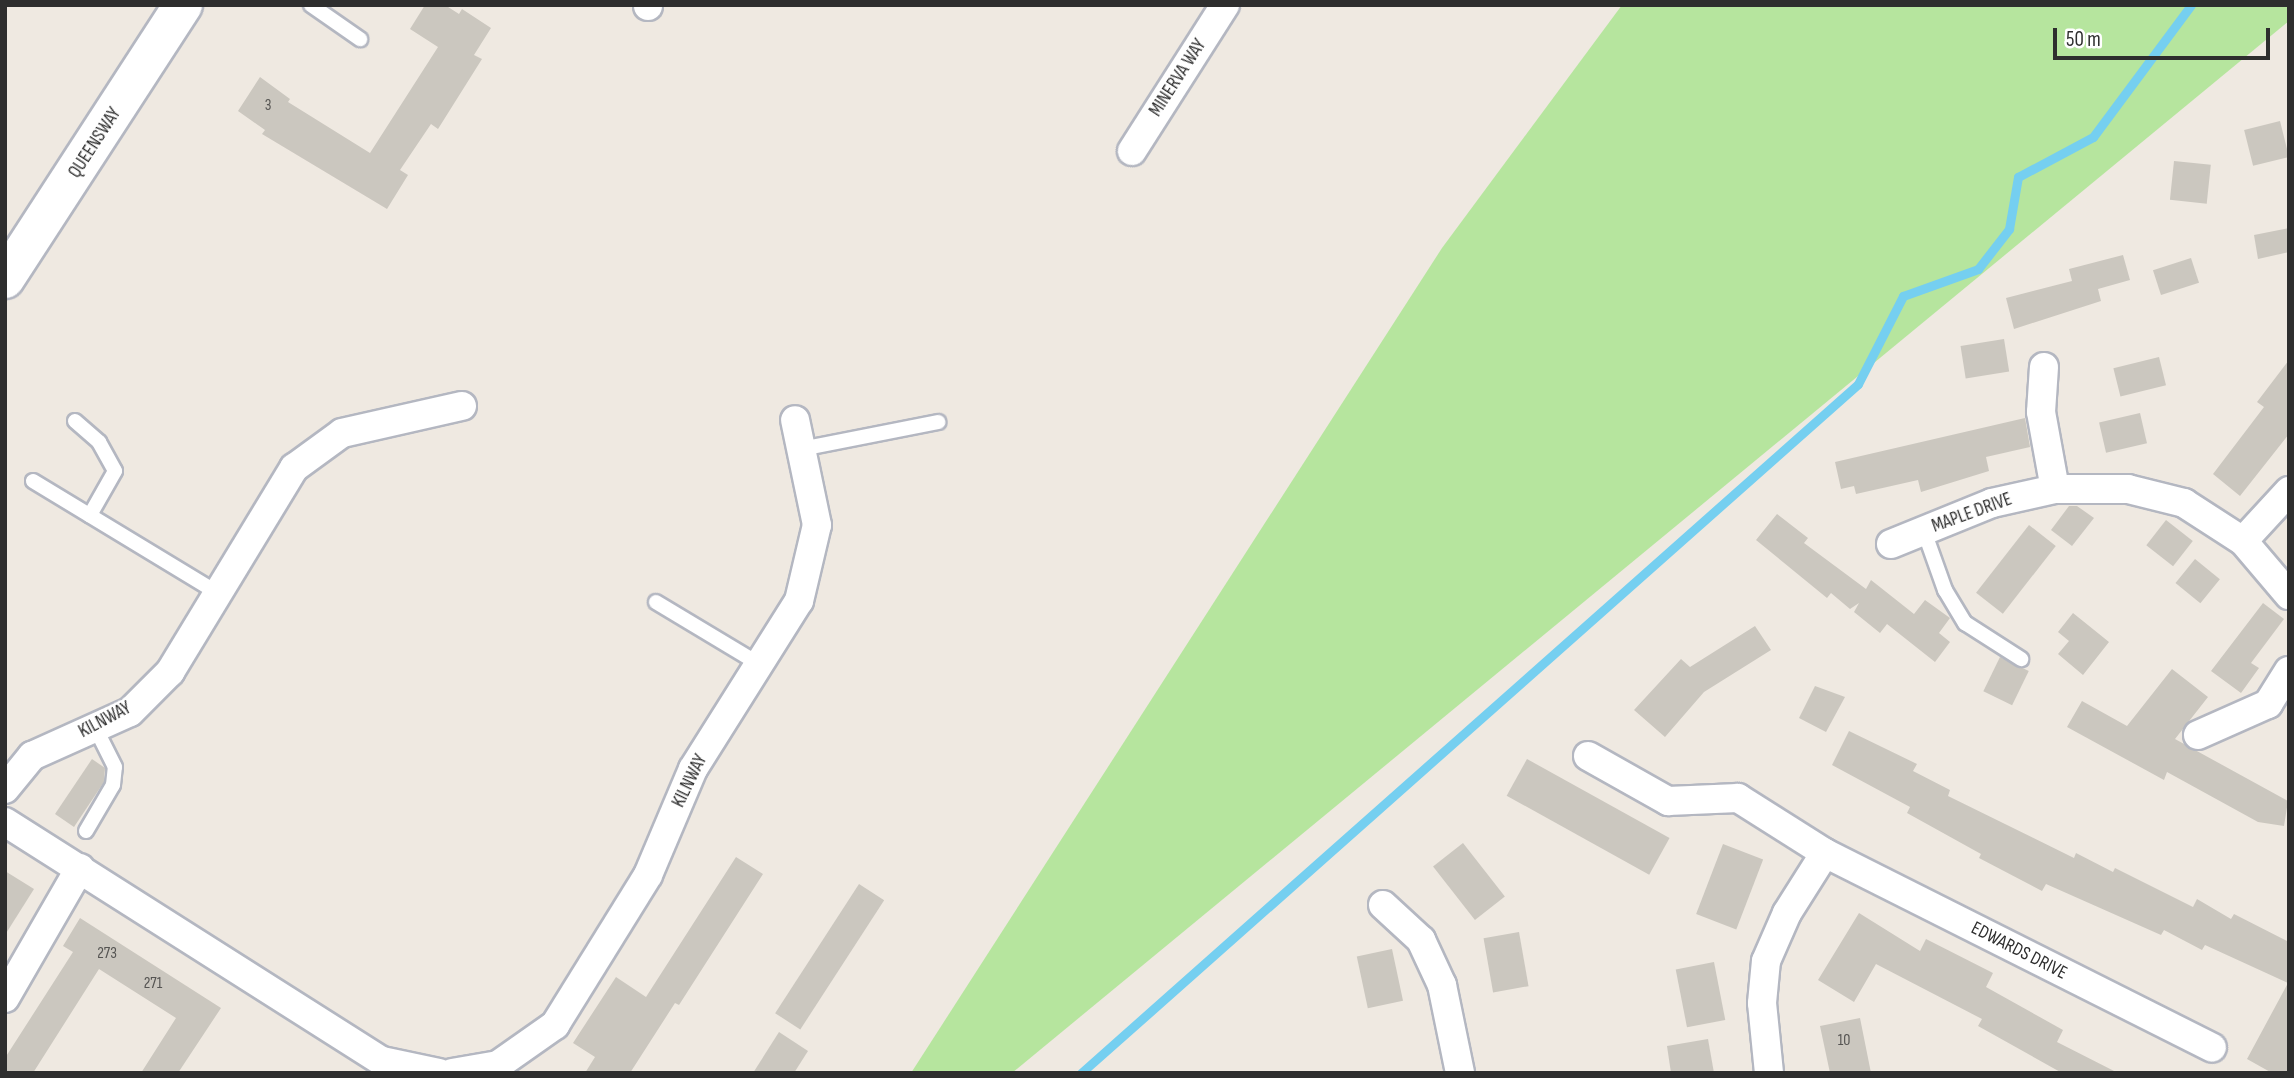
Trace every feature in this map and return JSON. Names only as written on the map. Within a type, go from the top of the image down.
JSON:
[{"type":"street","name":"QUEENSWAY","points":[[5,279],[183,5]]},
{"type":"street","name":"MINERVA WAY","points":[[1132,151],[1225,5]]},
{"type":"street","points":[[2045,367],[2041,412],[2055,489]]},
{"type":"street","name":"KILNWAY","points":[[5,789],[32,756],[130,712],[170,672],[294,468],[342,433],[462,406]]},
{"type":"street","name":"KILNWAY","points":[[452,1073],[498,1065],[555,1026],[648,875],[692,769],[799,601],[817,526],[795,420]]},
{"type":"street","name":"MAPLE DRIVE","points":[[1891,544],[1992,503],[2055,489],[2128,489],[2184,503],[2243,541],[2289,595]]},
{"type":"street","points":[[2243,541],[2289,491]]},
{"type":"street","points":[[2198,735],[2267,704],[2289,671]]},
{"type":"street","name":"EDWARDS DRIVE","points":[[1588,756],[1668,801],[1738,798],[1825,853],[2212,1048]]},
{"type":"street","points":[[5,822],[379,1067],[439,1073]]},
{"type":"street","points":[[1769,1073],[1762,1003],[1766,961],[1787,913],[1825,853]]},
{"type":"street","points":[[7,991],[79,869]]},
{"type":"street","points":[[1383,905],[1421,940],[1442,985],[1460,1073]]},
{"type":"lane","points":[[311,5],[360,39]]},
{"type":"lane","points":[[75,421],[99,442],[115,471],[90,515]]},
{"type":"lane","points":[[801,449],[938,422]]},
{"type":"lane","points":[[33,481],[218,593]]},
{"type":"lane","points":[[1924,531],[1945,590],[1965,623],[2021,659]]},
{"type":"lane","points":[[656,602],[759,664]]},
{"type":"lane","points":[[86,831],[113,785],[115,767],[95,727]]},
{"type":"green space","points":[[1622,5],[2289,5],[2289,21],[1012,1073],[911,1073],[1442,248]]},
{"type":"building","points":[[425,5],[445,5],[459,14],[462,9],[491,28],[474,55],[482,59],[438,129],[431,124],[400,170],[408,175],[387,209],[262,134],[265,130],[238,111],[260,77],[290,99],[288,102],[370,153],[438,47],[410,29]]},
{"type":"building","points":[[2280,121],[2289,157],[2253,166],[2244,130]]},
{"type":"building","points":[[2174,161],[2211,165],[2207,204],[2170,200]]},
{"type":"building","points":[[2289,228],[2289,252],[2258,259],[2254,235]]},
{"type":"building","points":[[2123,255],[2130,280],[2098,289],[2101,301],[2014,329],[2006,298],[2072,281],[2069,269]]},
{"type":"building","points":[[2191,258],[2199,283],[2161,295],[2153,270]]},
{"type":"building","points":[[2004,339],[2009,372],[1966,378],[1961,346]]},
{"type":"building","points":[[2159,357],[2166,385],[2120,397],[2113,368]]},
{"type":"building","points":[[2289,360],[2289,434],[2240,496],[2213,474],[2264,407],[2257,402]]},
{"type":"building","points":[[2140,413],[2147,443],[2106,453],[2099,422]]},
{"type":"building","points":[[2025,418],[2030,447],[1986,457],[1989,471],[1921,492],[1918,480],[1856,494],[1854,486],[1841,489],[1835,462]]},
{"type":"building","points":[[2069,506],[2077,506],[2094,518],[2072,546],[2051,530]]},
{"type":"building","points":[[1777,514],[1808,538],[1804,543],[1866,589],[1871,580],[1914,614],[1925,600],[1950,618],[1939,633],[1950,642],[1935,662],[1887,624],[1880,633],[1854,612],[1859,603],[1850,609],[1831,593],[1827,598],[1756,540]]},
{"type":"building","points":[[2166,520],[2193,541],[2173,566],[2146,545]]},
{"type":"building","points":[[2029,525],[2056,546],[2003,614],[1976,593]]},
{"type":"building","points":[[2195,559],[2220,579],[2200,603],[2175,583]]},
{"type":"building","points":[[2263,603],[2284,619],[2251,663],[2259,668],[2241,693],[2211,671]]},
{"type":"building","points":[[2073,613],[2109,642],[2083,675],[2058,654],[2069,641],[2058,632]]},
{"type":"building","points":[[1755,626],[1771,650],[1704,692],[1665,737],[1634,710],[1681,659],[1690,667]]},
{"type":"building","points":[[2000,657],[2029,671],[2012,705],[1983,691]]},
{"type":"building","points":[[2172,669],[2208,697],[2175,739],[2288,801],[2284,826],[2258,822],[2167,772],[2164,780],[2067,727],[2082,701],[2127,726]]},
{"type":"building","points":[[1815,686],[1845,697],[1826,732],[1799,718]]},
{"type":"building","points":[[1849,731],[1917,764],[1913,771],[1950,790],[1948,796],[2074,858],[2076,853],[2113,872],[2115,868],[2193,907],[2197,899],[2231,919],[2234,914],[2289,942],[2289,1073],[2272,1073],[2247,1059],[2288,983],[2205,945],[2202,950],[2164,930],[2161,935],[2046,884],[2042,891],[1979,858],[1981,854],[1907,813],[1910,807],[1832,765]]},
{"type":"building","points":[[92,759],[105,768],[104,782],[74,827],[55,814]]},
{"type":"building","points":[[1527,759],[1670,838],[1649,875],[1507,796]]},
{"type":"building","points":[[1463,843],[1505,897],[1475,920],[1433,866]]},
{"type":"building","points":[[1723,844],[1763,859],[1736,929],[1696,914]]},
{"type":"building","points":[[736,857],[763,874],[679,1005],[675,1003],[630,1073],[585,1073],[595,1057],[573,1043],[616,977],[646,997]]},
{"type":"building","points":[[5,871],[34,889],[5,935]]},
{"type":"building","points":[[859,884],[884,900],[800,1029],[775,1013]]},
{"type":"building","points":[[1859,913],[1920,951],[1926,939],[1993,973],[1986,987],[2063,1030],[2057,1042],[2118,1073],[2062,1073],[1978,1026],[1982,1019],[1876,964],[1854,1002],[1818,980]]},
{"type":"building","points":[[80,918],[221,1008],[178,1073],[141,1073],[176,1018],[99,969],[33,1073],[5,1073],[5,1058],[73,952],[63,946]]},
{"type":"building","points":[[1519,932],[1529,986],[1493,992],[1484,938]]},
{"type":"building","points":[[1392,949],[1403,1001],[1368,1008],[1357,956]]},
{"type":"building","points":[[1714,962],[1725,1020],[1687,1027],[1676,969]]},
{"type":"building","points":[[1860,1018],[1871,1073],[1830,1073],[1820,1026]]},
{"type":"building","points":[[779,1032],[808,1051],[794,1073],[753,1073]]},
{"type":"building","points":[[1708,1039],[1714,1073],[1671,1073],[1667,1046]]},
{"type":"waterway","points":[[1081,1073],[1858,384],[1903,296],[1978,269],[2009,229],[2018,177],[2093,137],[2191,5]]}]
